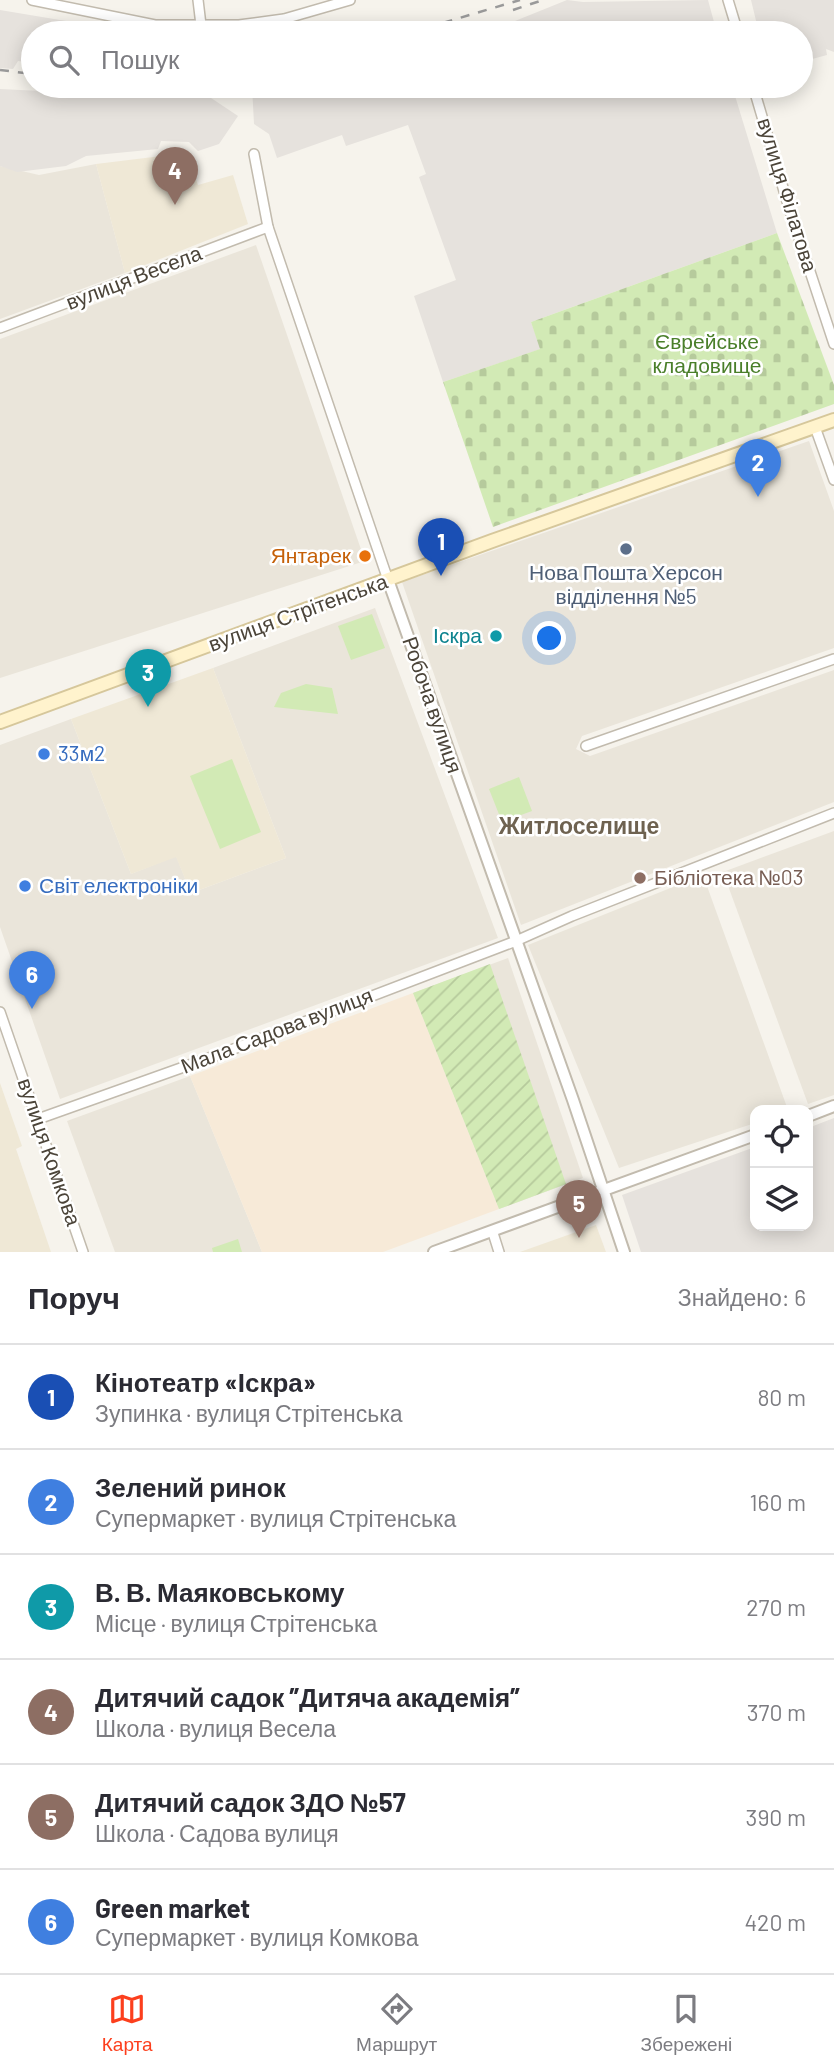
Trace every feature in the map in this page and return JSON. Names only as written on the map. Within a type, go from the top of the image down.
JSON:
[{"type":"main road","name":"вулиця Стрітенська","points":[[0,722],[834,420]]},
{"type":"street","points":[[34,0],[136,21]]},
{"type":"street","points":[[198,0],[201,21]]},
{"type":"street","points":[[269,21],[350,0]]},
{"type":"street","points":[[728,0],[734,21]]},
{"type":"street","name":"вулиця Філатова","points":[[757,98],[834,344]]},
{"type":"street","name":"Робоча вулиця","points":[[254,154],[268,228],[388,580],[624,1252]]},
{"type":"street","name":"вулиця Весела","points":[[0,328],[268,228]]},
{"type":"street","points":[[815,427],[834,480]]},
{"type":"street","points":[[586,746],[834,659]]},
{"type":"street","name":"Мала Садова вулиця","points":[[38,1119],[223,1053],[516,941],[572,916],[834,813]]},
{"type":"street","name":"вулиця Комкова","points":[[0,1012],[83,1252]]},
{"type":"street","points":[[813,1114],[834,1106]]},
{"type":"street","points":[[434,1252],[493,1233],[750,1137]]},
{"type":"street","points":[[493,1233],[499,1252]]},
{"type":"shaded area","points":[[567,0],[708,0],[714,21],[515,21]]},
{"type":"shaded area","points":[[751,0],[834,0],[834,52],[826,49],[827,55],[813,59],[813,21],[756,21]]},
{"type":"shaded area","points":[[0,10],[66,21],[21,21],[21,61],[18,61],[13,69],[0,68]]},
{"type":"shaded area","points":[[0,89],[21,90],[21,98],[211,98],[238,116],[219,144],[198,151],[189,142],[161,141],[158,149],[86,156],[66,166],[17,172],[0,166]]},
{"type":"shaded area","points":[[253,98],[736,98],[777,233],[531,322],[541,349],[443,382],[414,296],[456,280],[419,177],[426,174],[408,125],[346,146],[342,135],[277,158],[269,134],[254,124]]},
{"type":"shaded area","points":[[186,153],[198,185],[233,175],[248,224],[125,273],[96,164]]},
{"type":"shaded area","points":[[96,164],[125,273],[0,319],[0,166],[39,175]]},
{"type":"shaded area","points":[[256,245],[365,561],[0,678],[0,339]]},
{"type":"shaded area","points":[[809,441],[834,511],[834,648],[582,736],[576,749],[590,756],[834,670],[834,802],[521,925],[402,582]]},
{"type":"shaded area","points":[[375,608],[498,938],[60,1099],[0,927],[0,745],[71,719],[131,874],[176,856],[191,893],[286,858],[213,668]]},
{"type":"shaded area","points":[[213,668],[286,858],[191,893],[176,857],[131,874],[71,719]]},
{"type":"shaded area","points":[[834,831],[834,1095],[808,1104],[723,872]]},
{"type":"shaded area","points":[[703,875],[786,1105],[750,1105],[750,1125],[619,1168],[528,945]]},
{"type":"shaded area","points":[[508,958],[583,1178],[499,1209],[413,993]]},
{"type":"shaded area","points":[[413,993],[499,1209],[383,1252],[262,1252],[190,1076]]},
{"type":"shaded area","points":[[190,1076],[262,1252],[115,1252],[67,1121]]},
{"type":"shaded area","points":[[0,1083],[22,1146],[16,1149],[51,1252],[0,1252]]},
{"type":"shaded area","points":[[834,1118],[834,1252],[641,1252],[622,1195],[750,1149],[750,1231],[813,1231],[813,1126]]},
{"type":"shaded area","points":[[596,1225],[606,1252],[520,1252]]},
{"type":"green space","name":"Єврейське кладовище","points":[[777,233],[834,385],[834,404],[493,527],[443,382],[540,349],[531,322]]},
{"type":"green space","points":[[372,614],[385,648],[351,660],[338,626]]},
{"type":"green space","points":[[306,684],[332,688],[338,714],[274,707],[281,693]]},
{"type":"green space","points":[[232,759],[261,832],[220,849],[190,776]]},
{"type":"green space","points":[[519,777],[532,811],[502,822],[489,789]]},
{"type":"green space","points":[[490,964],[566,1184],[499,1209],[413,993]]},
{"type":"green space","points":[[238,1239],[242,1252],[213,1252],[212,1248]]},
{"type":"railway","points":[[449,21],[520,0]]},
{"type":"railway","points":[[513,10],[543,0]]},
{"type":"railway","points":[[0,70],[21,73]]},
{"type":"place","name":"Дитячий садок ”Дитяча академія”","points":[[175,205]]},
{"type":"place","name":"Зелений ринок","points":[[758,497]]},
{"type":"place","name":"Нова Пошта Херсон відділення №5","points":[[626,549]]},
{"type":"place","name":"Янтарек","points":[[365,556]]},
{"type":"place","name":"Кінотеатр «Іскра»","points":[[441,576]]},
{"type":"place","name":"Іскра","points":[[496,636]]},
{"type":"place","name":"В. В. Маяковському","points":[[148,707]]},
{"type":"place","name":"33м2","points":[[44,754]]},
{"type":"place","name":"Бібліотека №03","points":[[640,878]]},
{"type":"place","name":"Світ електроніки","points":[[25,886]]},
{"type":"place","name":"Green market","points":[[32,1009]]},
{"type":"place","name":"Дитячий садок ЗДО №57","points":[[579,1238]]},
{"type":"district","name":"Житлоселище","points":[[579,826]]}]
